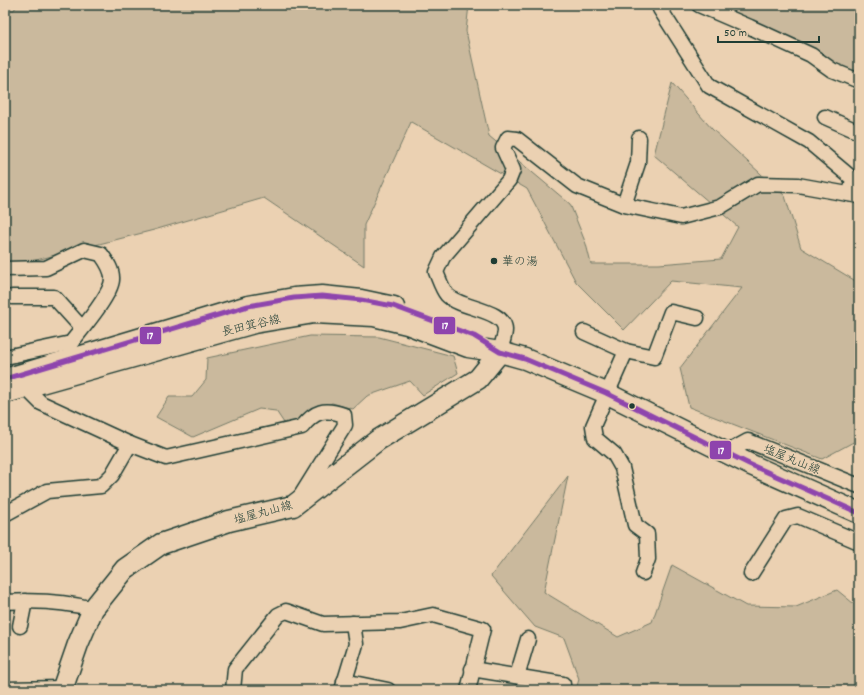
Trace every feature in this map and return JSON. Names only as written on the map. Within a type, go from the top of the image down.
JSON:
[{"type":"street","points":[[500,352],[505,330],[502,321],[496,315],[461,304],[446,294],[436,272],[443,257],[509,180],[513,170],[503,148],[508,138],[517,139],[577,186],[624,205],[681,217],[720,207],[758,184],[798,185],[854,195],[853,179],[808,142],[710,86],[660,9],[661,5]]},
{"type":"street","points":[[699,5],[757,30],[810,56],[832,70],[859,81]]},
{"type":"street","points":[[824,117],[859,132]]},
{"type":"street","points":[[624,205],[638,163],[639,138]]},
{"type":"street","points":[[5,269],[46,268],[84,250],[101,254],[108,264],[112,279],[107,293],[71,343],[5,356]]},
{"type":"street","name":"長田箕谷線","points":[[5,379],[248,306],[294,298],[322,296],[362,300],[393,306],[474,336],[500,352]]},
{"type":"street","points":[[12,297],[54,297],[82,328]]},
{"type":"street","points":[[584,332],[626,350],[654,357],[671,312],[698,318]]},
{"type":"street","name":"長田箕谷線","points":[[5,393],[254,323],[314,313],[352,314],[388,319],[407,324],[468,347],[500,352],[525,359],[606,393],[726,453],[859,512]]},
{"type":"street","points":[[626,350],[613,382],[606,393],[593,426],[595,438],[614,454],[622,468],[635,525],[647,534],[648,559],[643,573]]},
{"type":"street","name":"塩屋丸山線","points":[[62,689],[78,644],[93,609],[125,569],[162,544],[229,521],[293,506],[378,440],[478,379],[500,352]]},
{"type":"street","points":[[26,388],[41,403],[130,444],[166,458],[302,427],[312,415],[330,410],[344,416],[345,425],[293,506]]},
{"type":"street","name":"塩屋丸山線","points":[[726,453],[748,441],[859,486]]},
{"type":"street","points":[[5,514],[47,491],[101,486],[112,475],[130,444]]},
{"type":"street","points":[[751,574],[786,519],[798,516],[859,542]]},
{"type":"street","points":[[20,626],[25,601]]},
{"type":"street","points":[[5,602],[25,601],[71,603],[93,609]]},
{"type":"street","points":[[233,690],[235,669],[278,615],[286,611],[323,624],[400,622],[433,615],[483,629],[468,690]]},
{"type":"street","points":[[353,623],[356,644],[343,685],[388,690]]},
{"type":"street","points":[[517,676],[528,639]]},
{"type":"street","points":[[472,669],[563,684]]},
{"type":"street","points":[[5,689],[62,689]]},
{"type":"shaded area","points":[[17,5],[469,5],[466,31],[489,136],[570,204],[586,244],[591,264],[659,264],[721,259],[738,227],[654,155],[672,83],[712,129],[785,196],[801,248],[859,283],[859,439],[822,459],[689,407],[680,368],[742,288],[671,281],[624,330],[576,282],[527,189],[411,122],[364,225],[364,266],[264,198],[154,230],[5,268],[5,10],[14,10]]},
{"type":"shaded area","points":[[717,5],[859,5],[859,78],[833,68]]},
{"type":"shaded area","points":[[310,336],[379,337],[453,356],[458,373],[423,395],[410,381],[367,396],[353,409],[332,403],[308,412],[301,423],[286,426],[276,411],[259,409],[193,437],[156,417],[169,397],[192,397],[206,380],[207,358]]},
{"type":"shaded area","points":[[568,476],[544,592],[618,637],[652,622],[672,565],[746,606],[796,607],[837,590],[859,608],[859,690],[576,690],[579,679],[564,638],[535,627],[491,576]]},
{"type":"transit line","name":"17","points":[[5,379],[248,306],[294,298],[322,296],[361,300],[393,306],[474,336],[500,352],[525,359],[606,393],[749,464],[859,513]]},
{"type":"place","name":"華の湯","points":[[494,261]]}]
